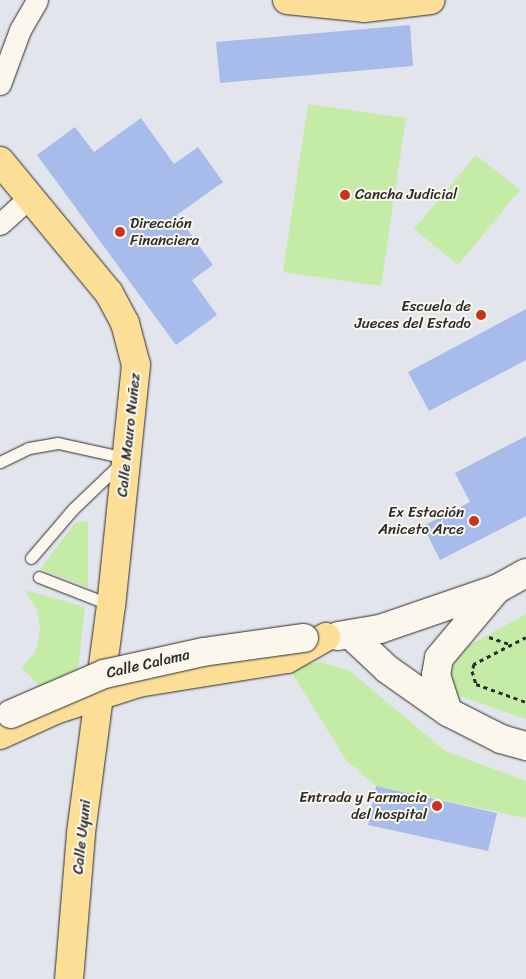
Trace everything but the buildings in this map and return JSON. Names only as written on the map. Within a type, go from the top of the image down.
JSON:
[{"type":"main road","points":[[287,0],[369,4],[431,0]]},
{"type":"main road","name":"Calle Mauro Nuñez","points":[[0,161],[31,196],[109,293],[125,323],[136,365],[107,634]]},
{"type":"main road","points":[[448,712],[436,675],[439,658],[497,589],[526,573]]},
{"type":"main road","name":"Calle Calama","points":[[0,719],[104,674],[203,652],[327,637],[497,589]]},
{"type":"main road","name":"Calle Uyuni","points":[[69,979],[81,834],[107,634]]},
{"type":"main road","points":[[0,735],[138,682],[287,659],[327,637],[387,669],[448,712],[502,739],[526,746]]},
{"type":"street","points":[[0,84],[20,30],[37,0]]},
{"type":"street","points":[[0,39],[20,30]]},
{"type":"street","points":[[0,224],[31,196]]},
{"type":"lane","points":[[0,462],[29,448],[58,443],[127,458]]},
{"type":"lane","points":[[31,558],[72,509],[127,458]]},
{"type":"lane","points":[[39,577],[111,605]]},
{"type":"path","points":[[526,637],[479,661],[472,671],[476,684],[526,702]]},
{"type":"green space","name":"Cancha Judicial","points":[[308,104],[406,118],[381,286],[283,272]]},
{"type":"green space","points":[[476,155],[520,190],[458,265],[414,229]]},
{"type":"green space","points":[[88,521],[88,587],[40,569],[76,522]]},
{"type":"green space","points":[[25,590],[85,607],[78,670],[41,688],[22,668],[36,651],[40,629],[37,610]]},
{"type":"green space","points":[[526,614],[526,719],[459,696],[449,680],[459,651]]},
{"type":"green space","points":[[320,662],[350,671],[445,751],[526,781],[526,818],[376,786],[346,760],[289,668]]},
{"type":"place","name":"Cancha Judicial","points":[[345,195]]},
{"type":"place","name":"Dirección Financiera","points":[[120,232]]},
{"type":"place","name":"Escuela de Jueces del Estado","points":[[481,315]]},
{"type":"place","name":"Ex Estación Aniceto Arce","points":[[474,521]]},
{"type":"place","name":"Entrada y Farmacia del hospital","points":[[437,806]]}]
